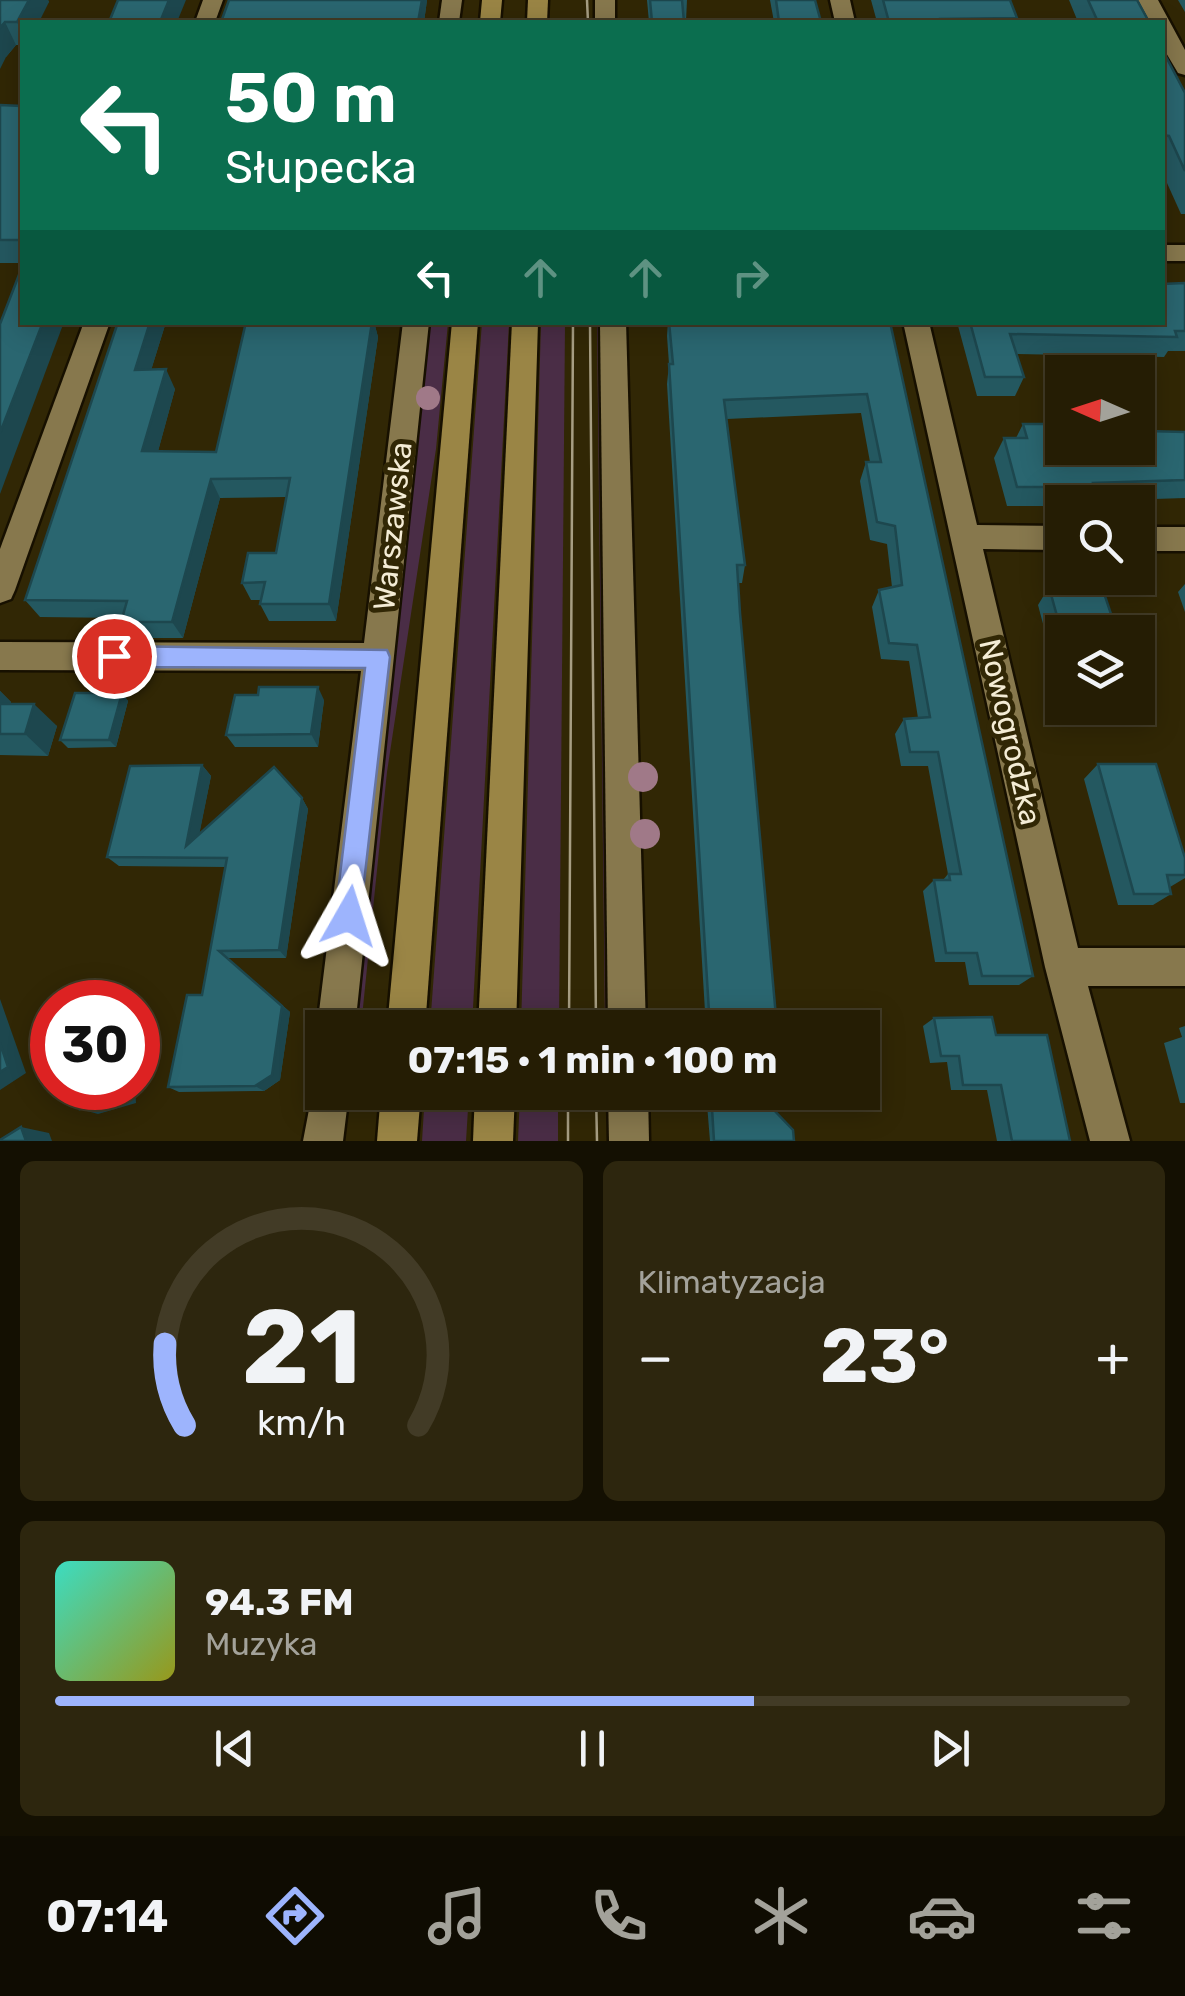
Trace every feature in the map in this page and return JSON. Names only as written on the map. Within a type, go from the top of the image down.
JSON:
[{"type":"main road","name":"Warszawska","points":[[408,1010],[465,325]]},
{"type":"main road","points":[[499,1010],[525,325]]},
{"type":"main road","points":[[397,1141],[400,1110]]},
{"type":"main road","points":[[493,1141],[494,1110]]},
{"type":"street","points":[[1165,32],[1185,69]]},
{"type":"street","points":[[0,590],[95,325]]},
{"type":"street","name":"Warszawska","points":[[338,1010],[416,325]]},
{"type":"street","points":[[613,325],[627,1010]]},
{"type":"street","name":"Nowogrodzka","points":[[917,325],[1064,967],[1110,1141]]},
{"type":"street","points":[[964,537],[1045,538]]},
{"type":"street","points":[[1155,538],[1185,539]]},
{"type":"street","points":[[0,656],[378,657]]},
{"type":"street","points":[[1064,967],[1185,967]]},
{"type":"street","points":[[324,1141],[327,1110]]},
{"type":"street","points":[[628,1110],[629,1141]]},
{"type":"shaded area","points":[[428,325],[448,325],[436,449],[387,772],[363,1010],[350,1010]]},
{"type":"shaded area","points":[[482,325],[509,325],[473,1010],[431,1010]]},
{"type":"shaded area","points":[[541,325],[565,325],[559,1010],[522,1010]]},
{"type":"shaded area","points":[[597,325],[602,325],[612,1010],[605,1010]]},
{"type":"shaded area","points":[[424,1110],[468,1110],[466,1141],[422,1141]]},
{"type":"shaded area","points":[[519,1110],[558,1110],[558,1141],[518,1141]]},
{"type":"building","points":[[0,0],[29,0],[17,22],[5,22],[0,28]]},
{"type":"building","points":[[118,0],[169,0],[161,20],[110,20]]},
{"type":"building","points":[[229,0],[422,0],[418,20],[222,20]]},
{"type":"building","points":[[650,0],[682,0],[684,20],[652,20]]},
{"type":"building","points":[[776,0],[815,0],[820,20],[779,20]]},
{"type":"building","points":[[883,0],[1010,0],[1017,18],[942,20],[888,20]]},
{"type":"building","points":[[1088,0],[1137,0],[1148,20],[1097,20]]},
{"type":"building","points":[[1165,55],[1185,93],[1185,171],[1169,136],[1165,135]]},
{"type":"building","points":[[0,105],[20,106],[20,240],[0,240]]},
{"type":"building","points":[[20,272],[20,325],[42,325],[0,433],[0,324]]},
{"type":"building","points":[[1185,283],[1185,331],[1175,331],[1177,337],[1010,334],[1024,377],[985,377],[971,325],[1165,325],[1165,284]]},
{"type":"building","points":[[117,325],[149,325],[135,370],[166,369],[142,451],[216,452],[245,325],[372,325],[329,604],[260,604],[265,582],[242,583],[248,553],[276,553],[290,478],[211,479],[172,622],[121,622],[127,601],[25,600]]},
{"type":"building","points":[[669,325],[891,325],[1033,976],[982,976],[977,953],[946,953],[934,880],[950,880],[949,874],[961,874],[938,752],[910,752],[904,719],[930,717],[917,645],[889,643],[879,590],[902,585],[895,526],[877,522],[866,462],[881,462],[867,394],[724,400],[745,565],[737,565],[740,613],[775,1010],[709,1010],[669,364],[673,364]]},
{"type":"building","points":[[1023,424],[1045,424],[1045,465],[1155,465],[1155,431],[1185,432],[1185,480],[1017,487],[1004,438],[1027,438]]},
{"type":"building","points":[[1051,595],[1105,595],[1111,615],[1057,615]]},
{"type":"building","points":[[259,687],[318,687],[311,734],[226,735],[235,695],[258,695]]},
{"type":"building","points":[[75,693],[122,693],[109,740],[60,740]]},
{"type":"building","points":[[0,704],[34,704],[25,734],[0,734]]},
{"type":"building","points":[[1098,764],[1156,764],[1185,858],[1185,875],[1167,875],[1171,894],[1134,894]]},
{"type":"building","points":[[202,765],[186,846],[274,767],[302,798],[279,950],[219,951],[282,1006],[272,1075],[255,1086],[168,1087],[187,995],[202,995],[227,858],[107,857],[130,766]]},
{"type":"building","points":[[992,1017],[996,1035],[1047,1035],[1070,1141],[1012,1141],[1001,1085],[963,1085],[959,1056],[941,1056],[934,1018]]},
{"type":"building","points":[[0,1043],[8,1067],[0,1072]]},
{"type":"building","points":[[712,1110],[774,1110],[793,1130],[794,1141],[714,1141]]},
{"type":"building","points":[[21,1127],[26,1141],[0,1141],[0,1140]]},
{"type":"tram line","points":[[587,0],[588,20]]},
{"type":"tram line","points":[[569,1010],[573,325]]},
{"type":"tram line","points":[[590,325],[596,1010]]},
{"type":"tram line","points":[[568,1110],[568,1141]]},
{"type":"tram line","points":[[596,1110],[597,1141]]},
{"type":"route","points":[[114,656],[378,657],[349,916]]}]
